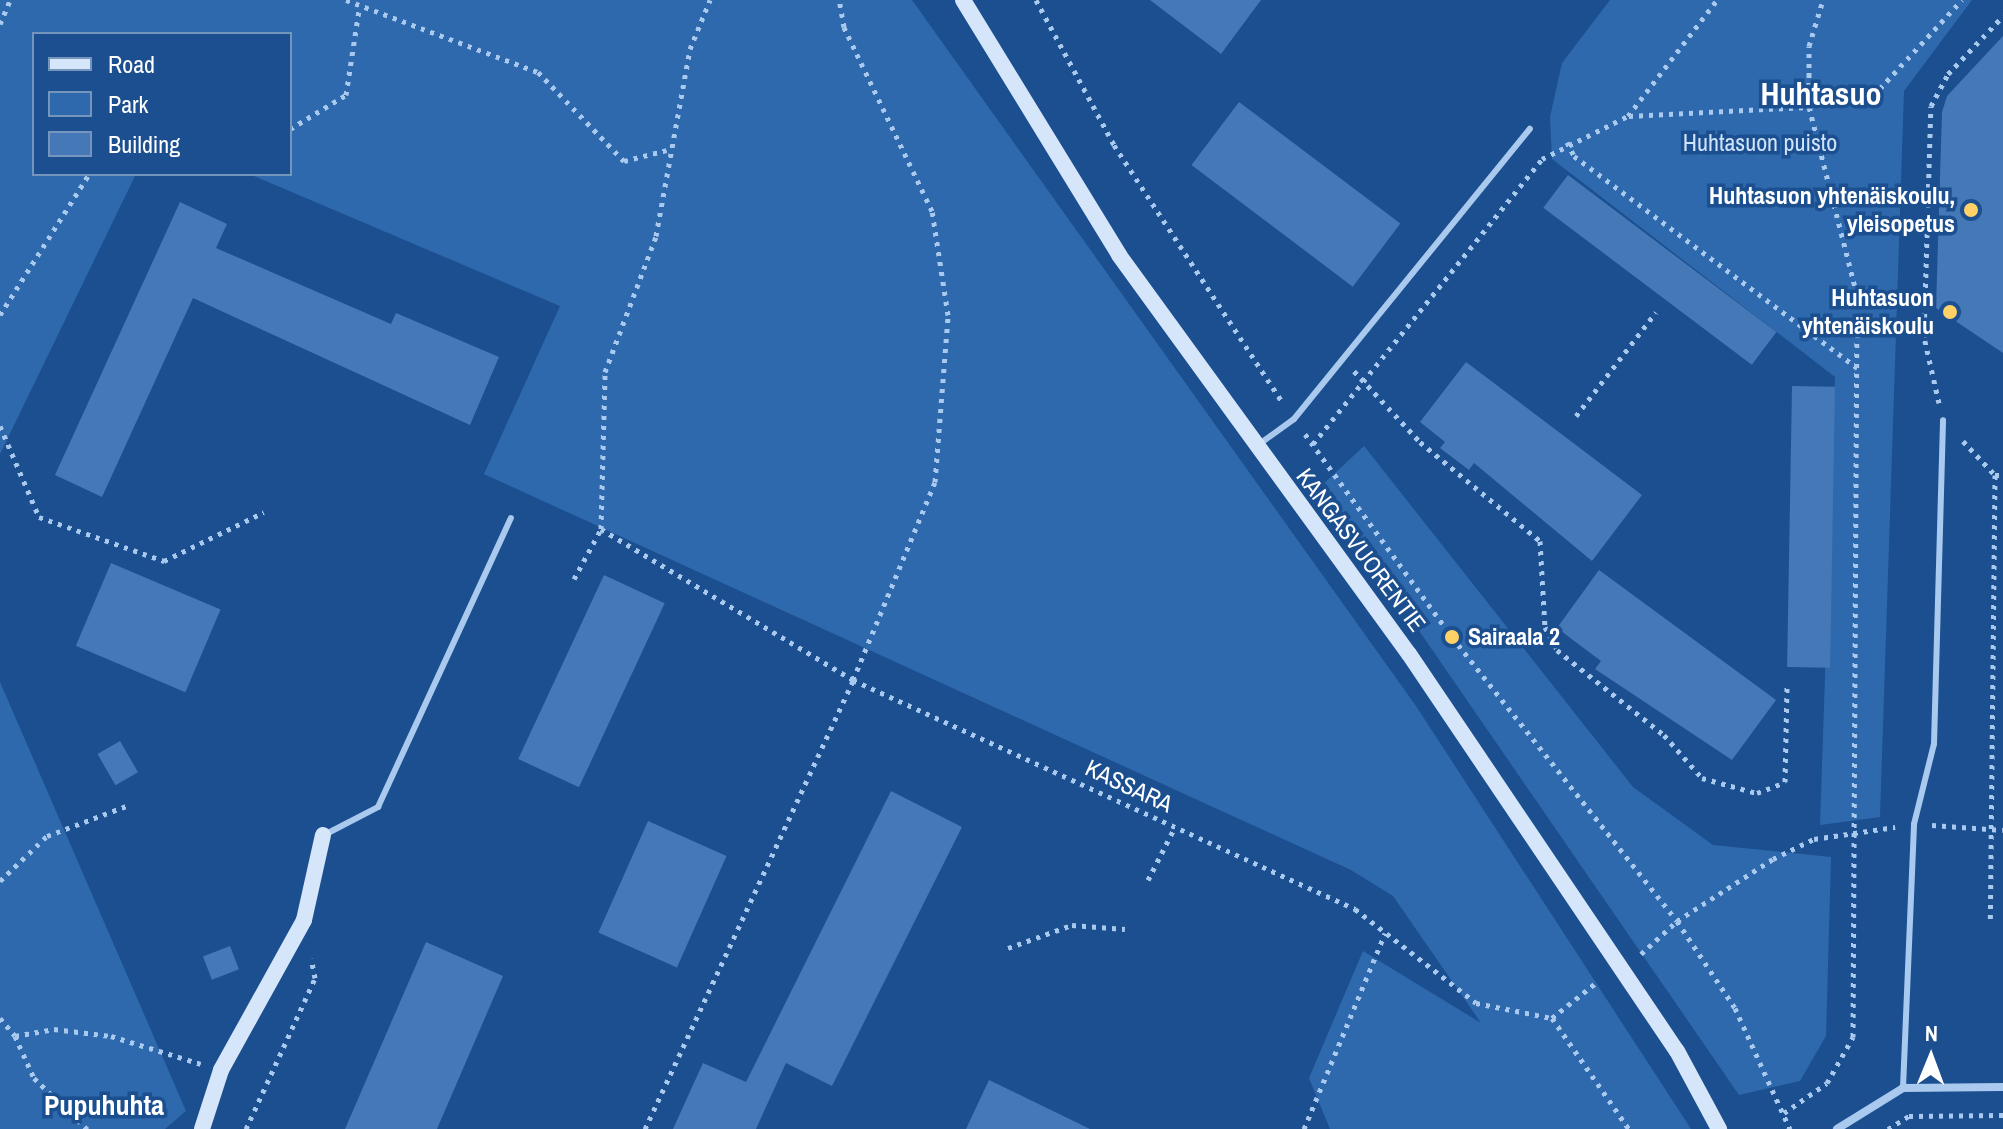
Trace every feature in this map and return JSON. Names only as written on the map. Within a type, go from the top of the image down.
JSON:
[{"type":"main road","name":"KANGASVUORENTIE","points":[[963,0],[1119,255],[1255,447],[1409,654],[1677,1051],[1719,1129]]},
{"type":"main road","points":[[202,1129],[221,1070],[304,920],[323,835]]},
{"type":"street","points":[[1837,1129],[1903,1088],[2003,1087]]},
{"type":"lane","points":[[1255,447],[1294,419],[1530,129]]},
{"type":"lane","points":[[1903,1088],[1914,824],[1934,744],[1943,420]]},
{"type":"lane","points":[[323,835],[378,807],[511,518]]},
{"type":"path","points":[[0,24],[10,0]]},
{"type":"path","points":[[346,0],[359,10],[538,72],[624,161],[667,150]]},
{"type":"path","points":[[574,579],[601,529],[605,372],[656,236],[667,150],[690,49],[710,0]]},
{"type":"path","points":[[645,1129],[853,680],[935,482],[948,315],[932,211],[844,27],[839,0]]},
{"type":"path","points":[[1036,0],[1114,145],[1294,419],[1452,637],[1677,921],[1735,1008],[1790,1129]]},
{"type":"path","points":[[1628,116],[1717,0]]},
{"type":"path","points":[[1784,1113],[1827,1083],[1853,1037],[1857,833],[1857,295],[1809,107],[1809,46],[1823,0]]},
{"type":"path","points":[[1313,444],[1508,197],[1567,142],[1628,116],[1809,107],[1873,96],[1962,0]]},
{"type":"path","points":[[292,128],[346,95],[359,10]]},
{"type":"path","points":[[1990,919],[1995,475],[1943,420],[1924,337],[1931,106],[1948,74],[2003,16]]},
{"type":"path","points":[[1567,142],[1574,156],[1858,368]]},
{"type":"path","points":[[0,315],[88,176]]},
{"type":"path","points":[[1576,416],[1656,312]]},
{"type":"path","points":[[1343,359],[1420,442],[1540,541],[1545,627],[1557,650],[1664,735],[1702,778],[1757,793],[1785,782],[1787,684]]},
{"type":"path","points":[[0,426],[39,517],[164,561],[264,512]]},
{"type":"path","points":[[1995,475],[2003,475]]},
{"type":"path","name":"KASSARA","points":[[601,529],[853,680],[1355,909],[1476,1003],[1552,1018]]},
{"type":"path","points":[[0,881],[47,836],[129,805]]},
{"type":"path","points":[[1641,954],[1677,921],[1773,859],[1814,839],[1914,824],[2003,830]]},
{"type":"path","points":[[1148,880],[1175,827]]},
{"type":"path","points":[[246,1129],[315,978],[304,920]]},
{"type":"path","points":[[1008,948],[1072,925],[1125,929]]},
{"type":"path","points":[[1304,1129],[1385,933]]},
{"type":"path","points":[[1597,982],[1552,1018],[1629,1129]]},
{"type":"path","points":[[0,1018],[15,1036],[34,1078],[87,1129]]},
{"type":"path","points":[[15,1036],[54,1029],[111,1036],[221,1070]]},
{"type":"path","points":[[1888,1129],[1909,1116],[2003,1115]]},
{"type":"green space","points":[[0,0],[912,0],[1416,706],[1691,1129],[1330,1129],[1309,1078],[1363,951],[1481,1023],[1393,896],[1351,870],[484,474],[560,306],[254,176],[292,176],[292,32],[32,32],[32,176],[135,176],[0,454]]},
{"type":"green space","name":"Huhtasuon puisto","points":[[1610,0],[1972,0],[1904,91],[1880,817],[1820,825],[1835,377],[1552,159],[1550,117],[1562,63]]},
{"type":"green space","points":[[1364,446],[1633,787],[1713,845],[1831,857],[1826,1036],[1800,1081],[1739,1095],[1320,487]]},
{"type":"green space","points":[[0,682],[186,1111],[165,1129],[0,1129]]},
{"type":"building","points":[[1150,0],[1261,0],[1221,54]]},
{"type":"building","name":"Huhtasuon yhtenäiskoulu, yleisopetus","points":[[2003,36],[2003,353],[1936,308],[1942,112],[1947,96]]},
{"type":"building","points":[[1239,102],[1400,224],[1353,287],[1191,165]]},
{"type":"building","points":[[1568,175],[1776,332],[1752,365],[1543,208]]},
{"type":"building","points":[[180,202],[227,224],[216,248],[391,324],[396,313],[499,357],[470,425],[193,298],[102,497],[55,475]]},
{"type":"building","points":[[1466,362],[1642,495],[1592,561],[1474,463],[1469,470],[1440,448],[1445,442],[1420,422]]},
{"type":"building","points":[[1792,386],[1835,387],[1830,668],[1787,667]]},
{"type":"building","points":[[111,563],[221,609],[185,692],[76,646]]},
{"type":"building","points":[[1599,570],[1776,700],[1732,760],[1595,669],[1601,661],[1557,628]]},
{"type":"building","points":[[604,575],[665,603],[579,787],[518,759]]},
{"type":"building","points":[[120,741],[138,772],[115,785],[97,754]]},
{"type":"building","points":[[891,791],[962,827],[832,1086],[786,1063],[756,1129],[673,1129],[703,1063],[746,1082]]},
{"type":"building","points":[[648,821],[727,856],[677,967],[598,932]]},
{"type":"building","points":[[426,942],[503,976],[437,1129],[345,1129]]},
{"type":"building","points":[[230,946],[239,969],[212,980],[203,956]]},
{"type":"building","points":[[989,1080],[1090,1129],[966,1129]]},
{"type":"place","name":"Huhtasuon yhtenäiskoulu, yleisopetus","points":[[1971,210]]},
{"type":"place","name":"Huhtasuon yhtenäiskoulu","points":[[1950,312]]},
{"type":"place","name":"Sairaala 2","points":[[1452,637]]},
{"type":"district","name":"Huhtasuo","points":[[1821,94]]},
{"type":"district","name":"Pupuhuhta","points":[[104,1105]]}]
